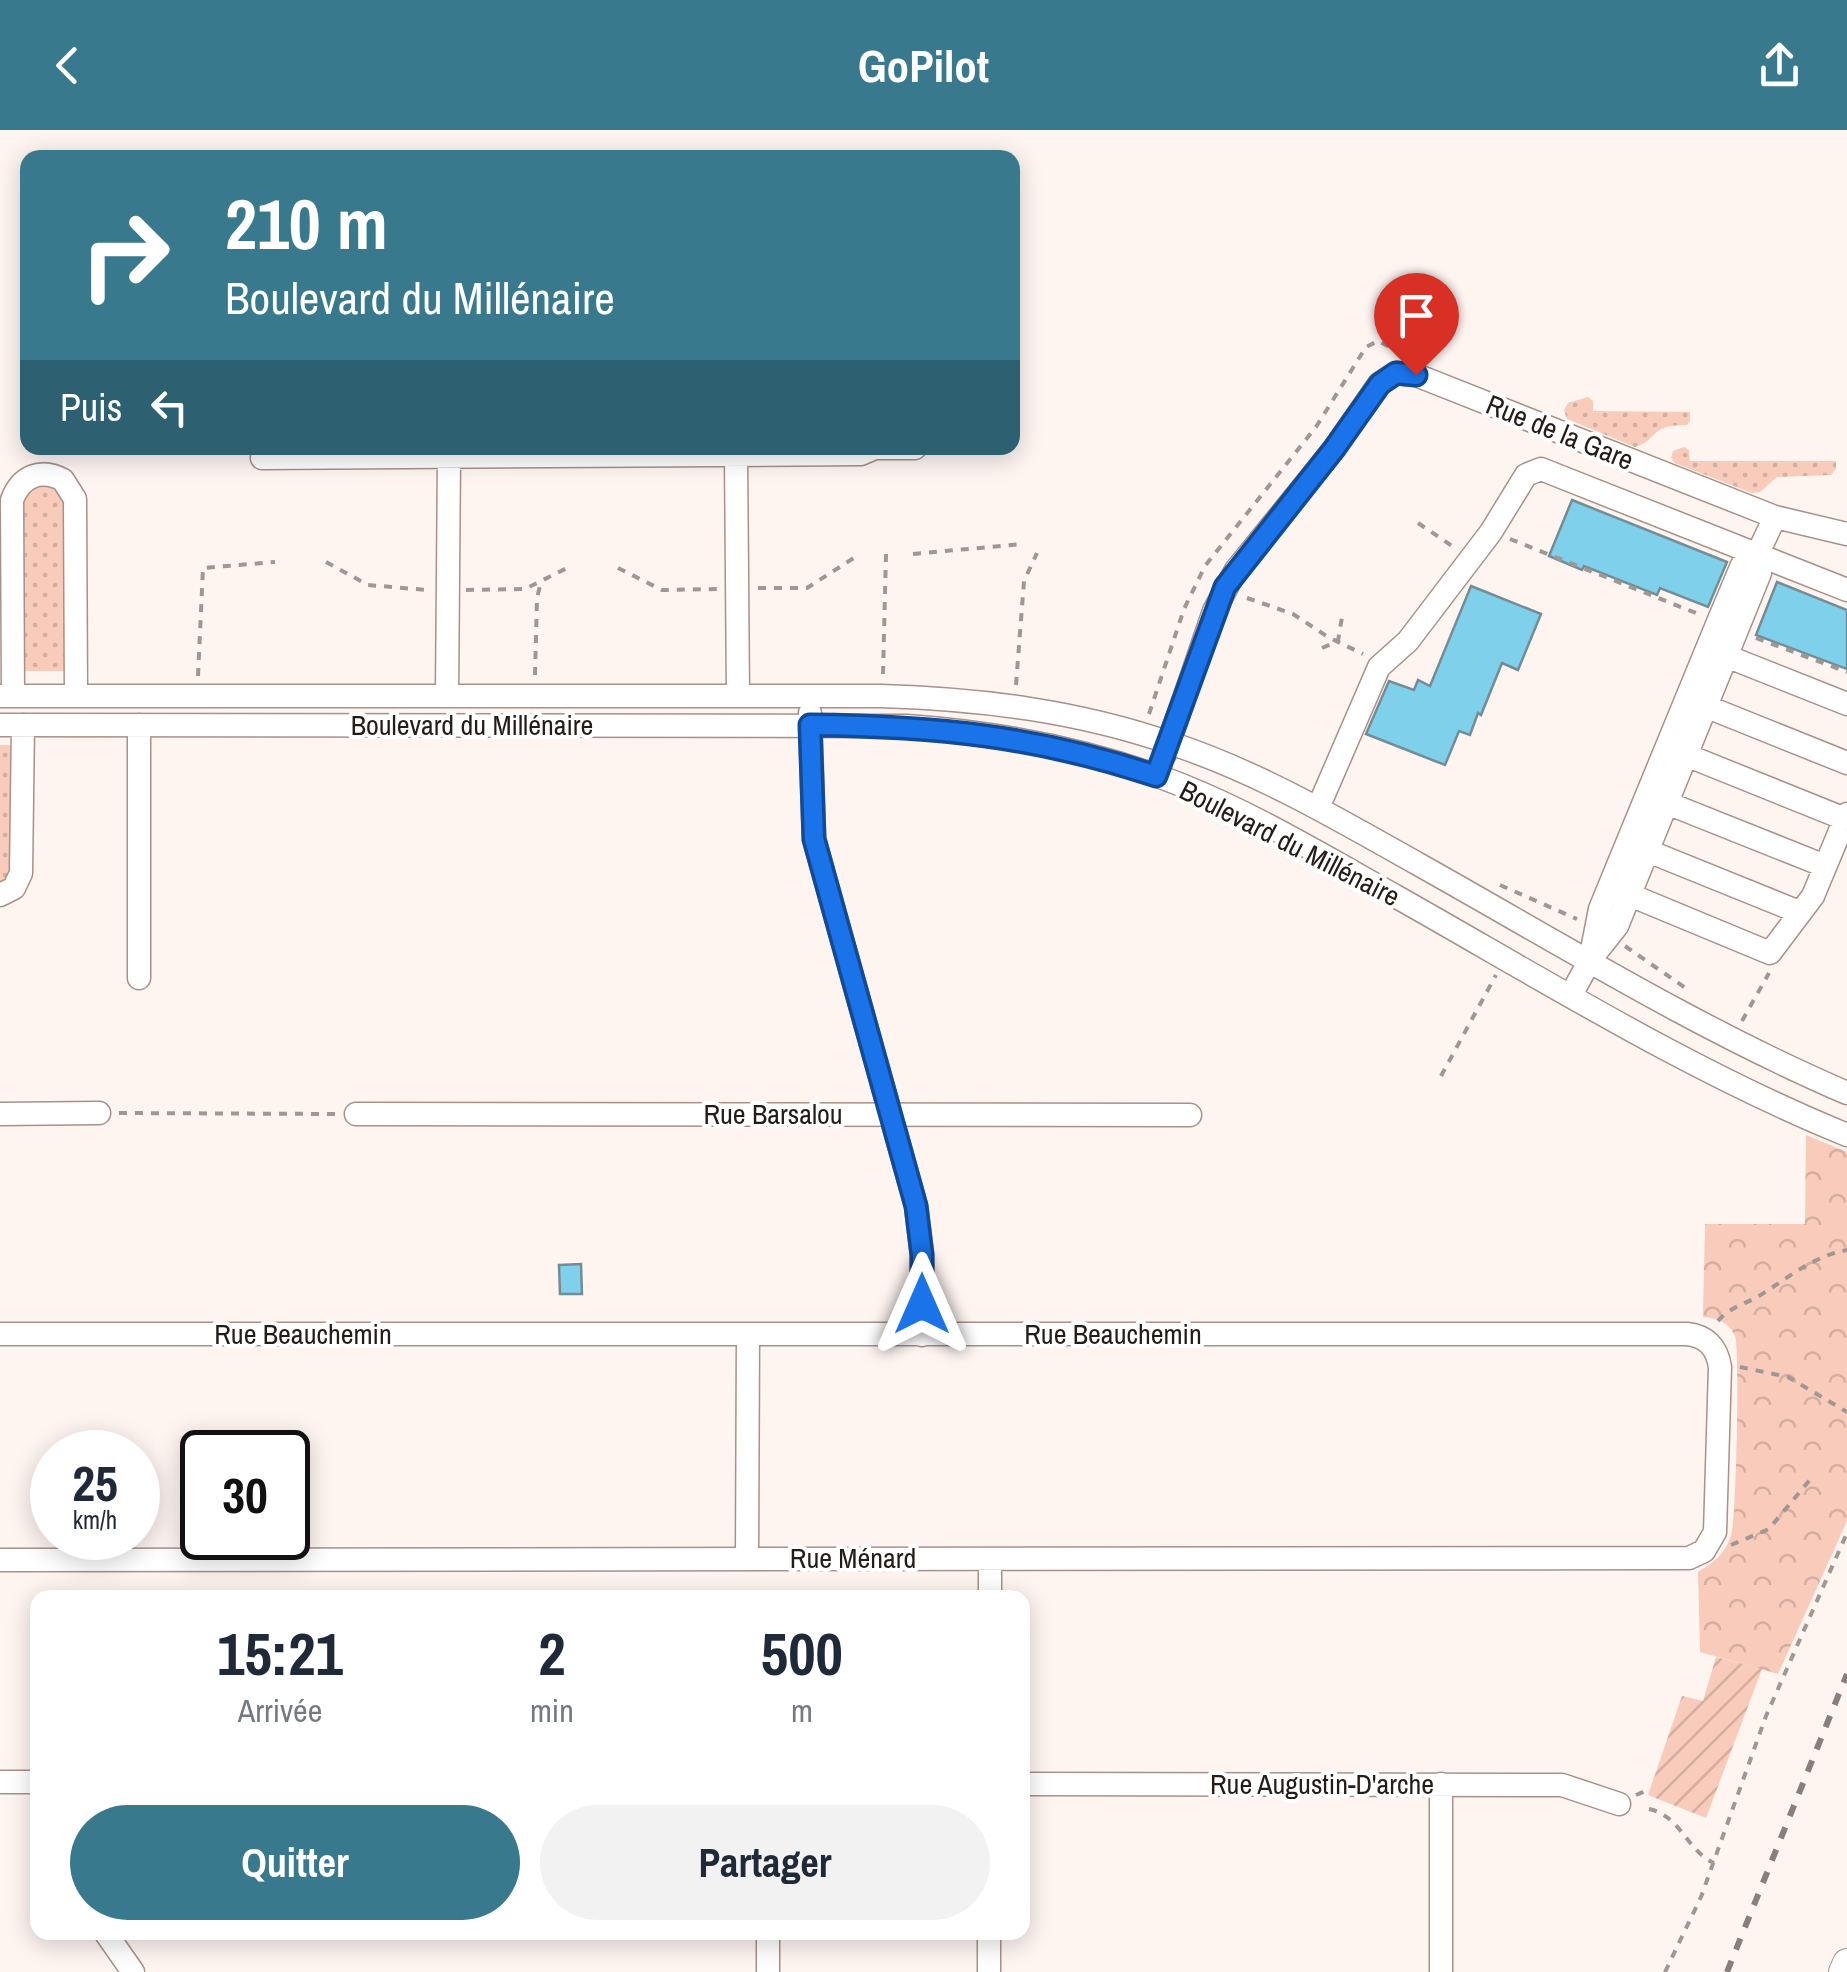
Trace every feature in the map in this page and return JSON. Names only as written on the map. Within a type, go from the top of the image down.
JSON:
[{"type":"main road","points":[[1843,1972],[1847,1963]]},
{"type":"street","name":"Rue de la Gare","points":[[1156,776],[1225,587],[1380,384],[1396,373],[1431,380],[1774,516]]},
{"type":"street","points":[[262,458],[736,455],[738,696]]},
{"type":"street","points":[[448,696],[449,457]]},
{"type":"street","points":[[1318,808],[1378,667],[1408,641],[1491,532],[1526,476],[1541,468],[1847,590]]},
{"type":"street","name":"Boulevard du Millénaire","points":[[76,696],[75,499],[68,484],[47,474],[24,480],[12,500],[6,696],[76,696],[198,686],[448,696],[918,697],[1015,705],[1075,716],[1169,742],[1247,772],[1733,1039],[1847,1093]]},
{"type":"street","points":[[1590,960],[1600,909],[1727,626],[1742,565],[1756,555],[1774,516],[1847,534]]},
{"type":"street","points":[[1571,994],[1590,960],[1618,926],[1726,656],[1727,626]]},
{"type":"street","points":[[1726,656],[1847,704]]},
{"type":"street","points":[[198,686],[199,725]]},
{"type":"street","points":[[810,696],[814,839],[892,1114],[921,1233],[922,1334]]},
{"type":"street","points":[[1706,706],[1847,763]]},
{"type":"street","name":"Boulevard du Millénaire","points":[[0,896],[14,888],[22,873],[12,725],[906,726],[1001,736],[1094,756],[1156,776],[1262,823],[1734,1084],[1847,1134]]},
{"type":"street","points":[[138,978],[139,725]]},
{"type":"street","points":[[1630,894],[1770,953],[1813,896],[1846,816],[1686,755]]},
{"type":"street","points":[[1667,803],[1825,866]]},
{"type":"street","points":[[1648,850],[1799,912]]},
{"type":"street","points":[[0,1114],[99,1114]]},
{"type":"street","name":"Rue Barsalou","points":[[356,1114],[1190,1115]]},
{"type":"street","name":"Rue Beauchemin","points":[[0,1334],[1698,1336],[1712,1346],[1720,1367],[1714,1549]]},
{"type":"street","points":[[746,1558],[748,1334]]},
{"type":"street","name":"Rue Ménard","points":[[0,1560],[1677,1558],[1714,1549]]},
{"type":"street","points":[[990,1559],[990,1590]]},
{"type":"street","points":[[0,1782],[30,1782]]},
{"type":"street","name":"Rue Augustin-D'arche","points":[[1030,1784],[1562,1785],[1619,1804]]},
{"type":"street","points":[[1441,1784],[1441,1972]]},
{"type":"street","points":[[111,1940],[133,1972]]},
{"type":"street","points":[[768,1940],[768,1972]]},
{"type":"street","points":[[988,1972],[989,1940]]},
{"type":"path","points":[[1148,714],[1184,609],[1205,566],[1316,427],[1366,348],[1373,342],[1382,343]]},
{"type":"path","points":[[1418,523],[1471,559]]},
{"type":"path","points":[[1491,532],[1847,672]]},
{"type":"path","points":[[914,554],[1022,544]]},
{"type":"path","points":[[1016,685],[1024,581],[1038,553]]},
{"type":"path","points":[[882,676],[886,554]]},
{"type":"path","points":[[198,686],[204,568],[275,562]]},
{"type":"path","points":[[535,676],[541,582]]},
{"type":"path","points":[[1225,587],[1293,614],[1364,654],[1378,667]]},
{"type":"path","points":[[1338,641],[1342,617]]},
{"type":"path","points":[[1322,648],[1338,641]]},
{"type":"path","points":[[1488,880],[1584,924]]},
{"type":"path","points":[[1625,946],[1694,994]]},
{"type":"path","points":[[1441,1076],[1505,958]]},
{"type":"path","points":[[1730,1014],[1743,1020]]},
{"type":"path","points":[[99,1114],[356,1114]]},
{"type":"path","points":[[1718,1321],[1724,1313],[1819,1258],[1847,1250]]},
{"type":"path","points":[[1740,1367],[1788,1377],[1847,1412]]},
{"type":"path","points":[[1714,1549],[1770,1528],[1814,1476]]},
{"type":"path","points":[[1665,1972],[1714,1863],[1780,1682],[1847,1533]]},
{"type":"path","points":[[1649,1809],[1662,1812],[1702,1856],[1714,1863]]},
{"type":"green space","points":[[1588,397],[1593,401],[1593,411],[1690,412],[1690,421],[1687,425],[1666,427],[1635,447],[1567,419],[1564,410],[1568,403]]},
{"type":"green space","points":[[1684,447],[1689,450],[1690,461],[1836,461],[1836,469],[1831,475],[1777,477],[1760,492],[1752,493],[1675,463],[1671,458],[1673,451]]},
{"type":"green space","points":[[40,486],[53,487],[66,500],[65,671],[24,671],[23,501]]},
{"type":"green space","points":[[0,745],[9,745],[11,749],[13,866],[9,877],[0,884]]},
{"type":"green space","points":[[1806,1135],[1847,1152],[1847,1521],[1778,1674],[1700,1652],[1698,1572],[1720,1555],[1732,1531],[1737,1398],[1735,1336],[1722,1322],[1703,1317],[1705,1224],[1805,1224]]},
{"type":"green space","points":[[1716,1657],[1762,1669],[1706,1818],[1648,1795],[1682,1696],[1703,1701]]},
{"type":"building","points":[[1572,500],[1727,562],[1708,607],[1660,588],[1657,595],[1549,556]]},
{"type":"building","points":[[1777,582],[1847,610],[1847,669],[1756,635]]},
{"type":"building","points":[[1471,586],[1541,614],[1518,670],[1502,663],[1470,735],[1459,731],[1445,765],[1366,734],[1389,681],[1414,690],[1418,680],[1430,686]]},
{"type":"building","points":[[581,1264],[582,1294],[560,1294],[559,1265]]},
{"type":"railway","points":[[1727,1972],[1847,1674]]},
{"type":"route","points":[[922,1304],[921,1233],[916,1206],[814,839],[810,725],[906,726],[974,732],[1094,756],[1156,776],[1214,611],[1236,570],[1334,449],[1380,384],[1396,373],[1416,375]]}]
